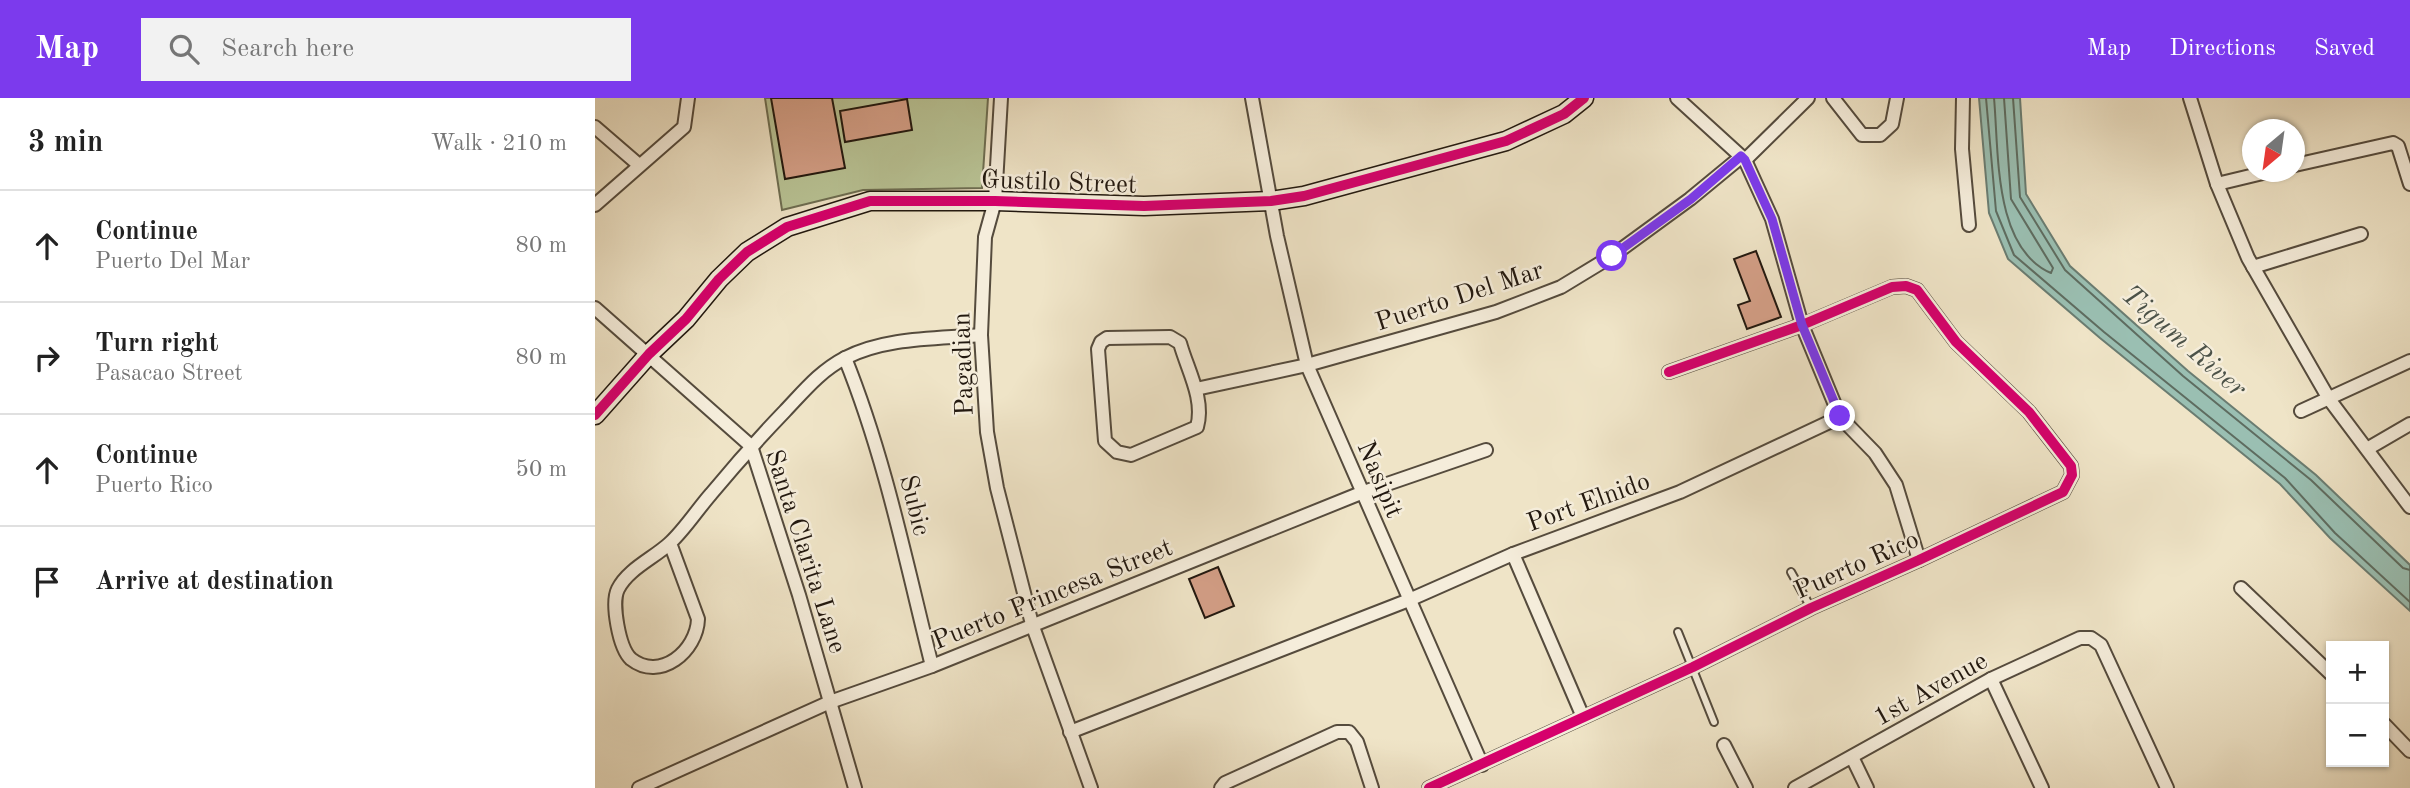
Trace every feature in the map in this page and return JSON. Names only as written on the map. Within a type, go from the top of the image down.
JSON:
[{"type":"street","points":[[595,205],[684,127],[688,98]]},
{"type":"street","name":"Pagadian","points":[[1001,98],[995,201],[985,237],[981,335],[987,432],[997,488],[1032,624],[1091,788]]},
{"type":"street","points":[[1252,98],[1271,201]]},
{"type":"street","name":"Gustilo Street","points":[[595,415],[719,279],[747,252],[787,227],[870,201],[995,201],[1144,206],[1271,201],[1304,196],[1506,141],[1564,114],[1584,98]]},
{"type":"street","points":[[1677,98],[1743,158]]},
{"type":"street","name":"Puerto Del Mar","points":[[1196,389],[1307,365],[1496,312],[1561,287],[1612,256],[1691,199],[1743,158],[1808,98]]},
{"type":"street","points":[[1833,98],[1862,135],[1880,135],[1892,124],[1897,98]]},
{"type":"street","points":[[1963,98],[1962,149],[1969,225]]},
{"type":"street","points":[[2190,98],[2217,184],[2253,267],[2329,399],[2410,507]]},
{"type":"street","points":[[595,127],[639,165]]},
{"type":"street","points":[[2305,162],[2393,143],[2397,146],[2410,184]]},
{"type":"street","name":"Puerto Rico","points":[[1743,158],[1772,219],[1802,325],[1840,416],[1875,453],[1896,485],[1919,560]]},
{"type":"street","points":[[2217,184],[2242,178]]},
{"type":"street","name":"Nasipit","points":[[1271,201],[1307,365],[1361,494],[1482,765]]},
{"type":"street","points":[[2253,267],[2361,233]]},
{"type":"street","name":"Puerto Rico","points":[[1429,788],[2063,492],[2072,475],[2071,466],[2029,412],[1956,342],[1917,290],[1906,286],[1892,287],[1802,325]]},
{"type":"street","name":"Santa Clarita Lane","points":[[595,308],[751,446],[799,595],[855,788]]},
{"type":"street","points":[[1669,372],[1802,325]]},
{"type":"street","points":[[670,543],[698,619],[697,632],[689,649],[673,662],[653,667],[639,664],[628,656],[620,642],[615,597],[626,577],[670,543],[751,446],[815,377],[845,358],[885,345],[981,335]]},
{"type":"street","points":[[1170,337],[1180,343],[1196,389],[1199,418],[1197,426],[1131,455],[1117,452],[1105,441],[1098,349],[1101,342],[1107,338],[1170,337]]},
{"type":"street","name":"Subic","points":[[845,358],[867,412],[881,458],[932,666]]},
{"type":"street","points":[[2301,411],[2410,361]]},
{"type":"street","name":"Port Elnido","points":[[1583,717],[1513,554],[1680,492],[1840,416]]},
{"type":"street","points":[[2367,449],[2410,424]]},
{"type":"street","name":"Puerto Princesa Street","points":[[639,788],[830,702],[932,666],[1361,494],[1486,450]]},
{"type":"street","points":[[1070,732],[1409,600],[1513,554]]},
{"type":"street","points":[[2241,588],[2326,669]]},
{"type":"street","name":"1st Avenue","points":[[1795,788],[1991,679],[2080,638],[2091,638],[2101,645],[2167,788]]},
{"type":"street","points":[[1991,679],[2042,788]]},
{"type":"street","points":[[2389,729],[2410,751]]},
{"type":"street","points":[[1221,788],[1224,783],[1337,733],[1349,732],[1357,743],[1372,788]]},
{"type":"street","points":[[1724,745],[1746,788]]},
{"type":"street","points":[[1852,757],[1867,788]]},
{"type":"lane","points":[[1791,572],[1811,608]]},
{"type":"lane","points":[[1678,632],[1714,722]]},
{"type":"green space","points":[[765,98],[988,98],[982,188],[863,190],[782,210]]},
{"type":"water","points":[[1979,98],[2020,98],[2026,194],[2070,266],[2188,371],[2316,475],[2410,565],[2410,611],[2330,538],[2280,484],[2100,338],[2008,259],[1989,213]]},
{"type":"building","points":[[771,98],[832,98],[845,168],[785,179]]},
{"type":"building","points":[[907,99],[912,130],[845,142],[840,111]]},
{"type":"building","points":[[1756,251],[1781,317],[1747,329],[1738,305],[1750,301],[1734,259]]},
{"type":"building","points":[[1218,567],[1234,606],[1205,618],[1189,579]]},
{"type":"cycle path","points":[[595,415],[649,354],[686,319],[719,279],[747,252],[787,227],[870,201],[995,201],[1144,206],[1271,201],[1304,196],[1506,141],[1564,114],[1584,98]]},
{"type":"cycle path","points":[[1429,788],[2063,492],[2072,475],[2071,466],[2029,412],[1956,342],[1917,290],[1906,286],[1892,287],[1802,325],[1669,372]]},
{"type":"route","points":[[1612,256],[1691,199],[1741,156],[1772,219],[1802,325],[1840,416]]},
{"type":"water label","name":"Tigum River","points":[[2185,340]]}]
